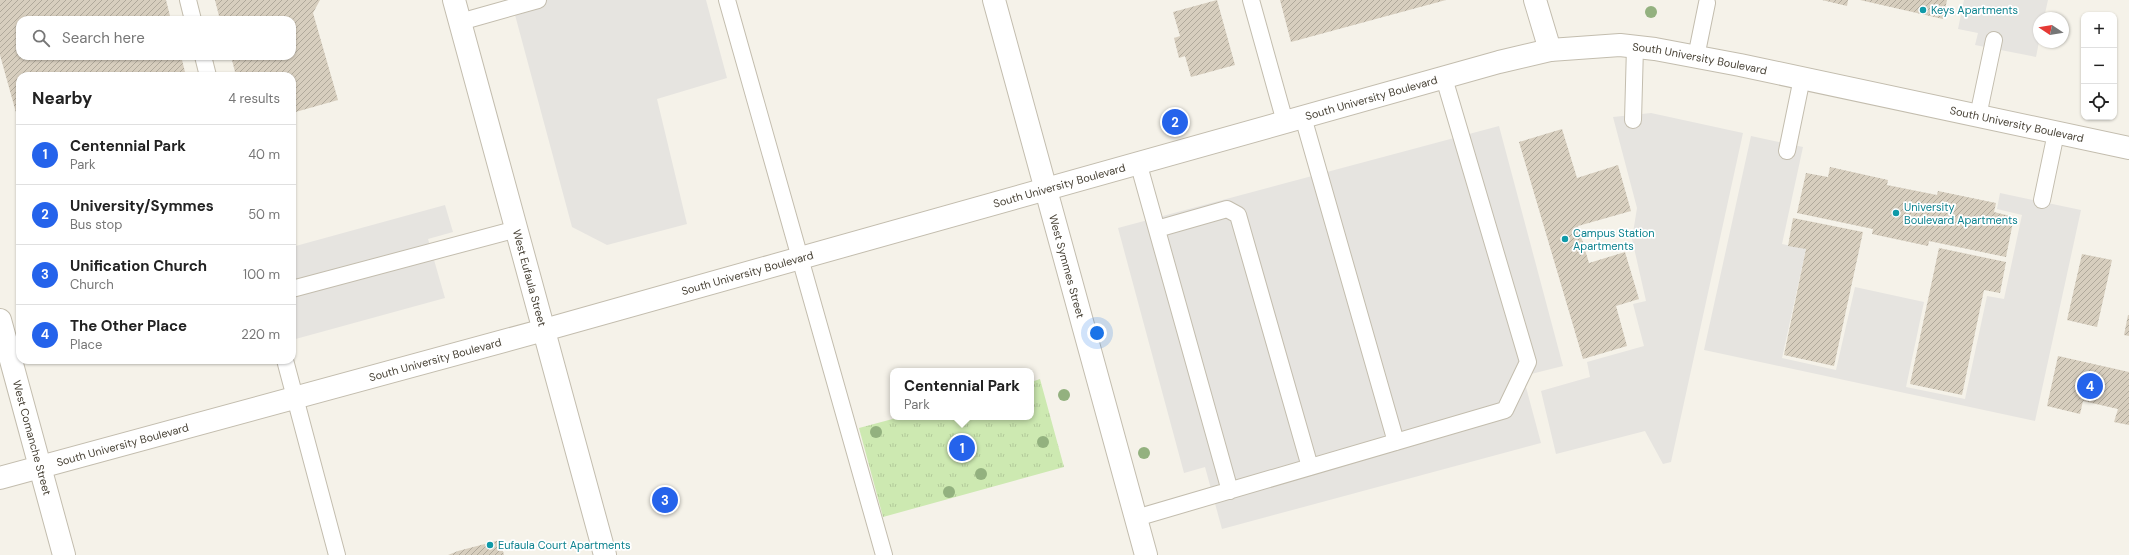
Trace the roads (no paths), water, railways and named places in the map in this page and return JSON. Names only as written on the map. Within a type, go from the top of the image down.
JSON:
[{"type":"street","name":"West Eufaula Street","points":[[454,0],[605,555]]},
{"type":"street","name":"West Symmes Street","points":[[994,0],[1146,555]]},
{"type":"street","points":[[1535,0],[1550,50]]},
{"type":"street","name":"South University Boulevard","points":[[0,478],[544,330],[1138,162],[1550,50],[1620,45],[1696,57],[1802,78],[2129,148]]},
{"type":"street","name":"West Comanche Street","points":[[0,320],[64,555]]},
{"type":"lane","points":[[188,0],[192,16]]},
{"type":"lane","points":[[460,22],[538,0]]},
{"type":"lane","points":[[727,0],[799,259],[884,555]]},
{"type":"lane","points":[[1251,0],[1294,119],[1396,442]]},
{"type":"lane","points":[[1696,57],[1707,3]]},
{"type":"lane","points":[[1978,116],[1994,40]]},
{"type":"lane","points":[[1633,120],[1634,47]]},
{"type":"lane","points":[[204,60],[207,72]]},
{"type":"lane","points":[[1136,518],[1505,410],[1528,362],[1444,78]]},
{"type":"lane","points":[[1787,152],[1802,78]]},
{"type":"lane","points":[[2042,200],[2056,133]]},
{"type":"lane","points":[[1138,162],[1230,491]]},
{"type":"lane","points":[[1157,229],[1227,209],[1238,215],[1310,467]]},
{"type":"lane","points":[[296,288],[517,229]]},
{"type":"lane","points":[[286,364],[337,555]]},
{"type":"place","name":"Keys Apartments","points":[[1923,10]]},
{"type":"place","name":"University/Symmes","points":[[1175,122]]},
{"type":"place","name":"University Boulevard Apartments","points":[[1896,213]]},
{"type":"place","name":"Campus Station Apartments","points":[[1565,239]]},
{"type":"place","name":"The Other Place","points":[[2090,386]]},
{"type":"place","name":"Centennial Park","points":[[962,448]]},
{"type":"place","name":"Unification Church","points":[[665,500]]},
{"type":"place","name":"Eufaula Court Apartments","points":[[490,545]]}]
